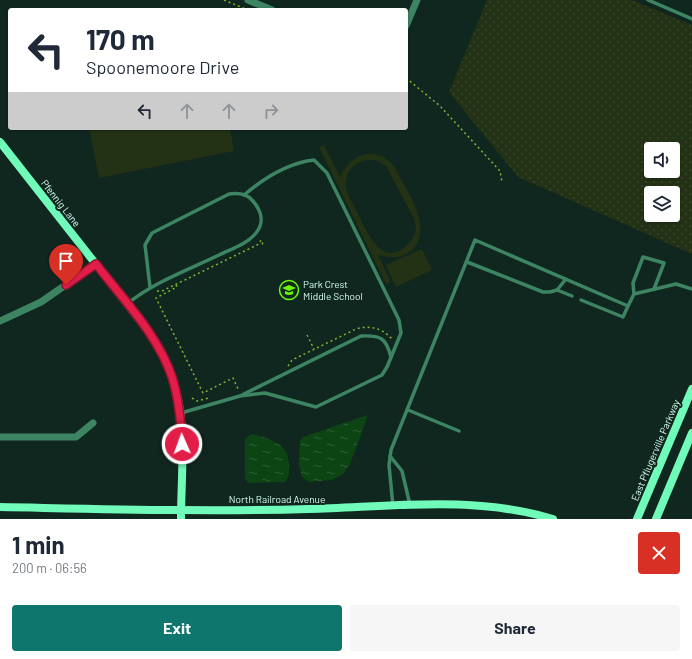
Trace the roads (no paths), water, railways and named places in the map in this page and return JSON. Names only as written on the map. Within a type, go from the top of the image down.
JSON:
[{"type":"street","points":[[250,0],[268,8]]},
{"type":"street","points":[[408,21],[417,0]]},
{"type":"street","name":"Pfennig Lane","points":[[0,142],[127,304],[161,352],[172,377],[180,413],[182,444],[181,519]]},
{"type":"street","points":[[0,321],[41,302],[96,264]]},
{"type":"street","name":"East Pflugerville Parkway","points":[[637,519],[692,389]]},
{"type":"street","points":[[0,437],[76,437],[93,423]]},
{"type":"street","points":[[656,519],[692,433]]},
{"type":"street","name":"North Railroad Avenue","points":[[0,507],[308,509],[410,505],[454,505],[498,508],[553,519]]},
{"type":"lane","points":[[648,0],[692,19]]},
{"type":"lane","points":[[180,413],[240,396],[265,393],[316,407],[382,375],[388,367],[401,333],[399,320],[327,174],[314,160],[303,162],[266,178],[244,195]]},
{"type":"lane","points":[[127,304],[150,287],[250,240],[259,228],[261,218],[257,207],[251,198],[237,193],[229,194],[152,233],[145,245],[150,287]]},
{"type":"lane","points":[[393,506],[393,493],[389,476],[390,456],[475,240],[628,306]]},
{"type":"lane","points":[[581,300],[623,318],[634,294],[632,283],[643,257],[664,263],[654,289]]},
{"type":"lane","points":[[467,262],[543,292],[557,290],[566,279]]},
{"type":"lane","points":[[634,294],[676,284],[692,289]]},
{"type":"lane","points":[[557,290],[572,296]]},
{"type":"lane","points":[[240,396],[361,336],[376,335],[388,346],[391,357]]},
{"type":"lane","points":[[408,410],[459,432]]},
{"type":"lane","points":[[390,456],[402,471],[410,505]]},
{"type":"water","points":[[368,415],[350,464],[343,474],[332,480],[309,482],[302,477],[299,464],[300,441],[303,437]]},
{"type":"water","points":[[252,434],[277,443],[286,452],[289,472],[288,478],[285,482],[248,483],[245,478],[245,439]]},
{"type":"place","name":"Park Crest Middle School","points":[[289,290]]}]
